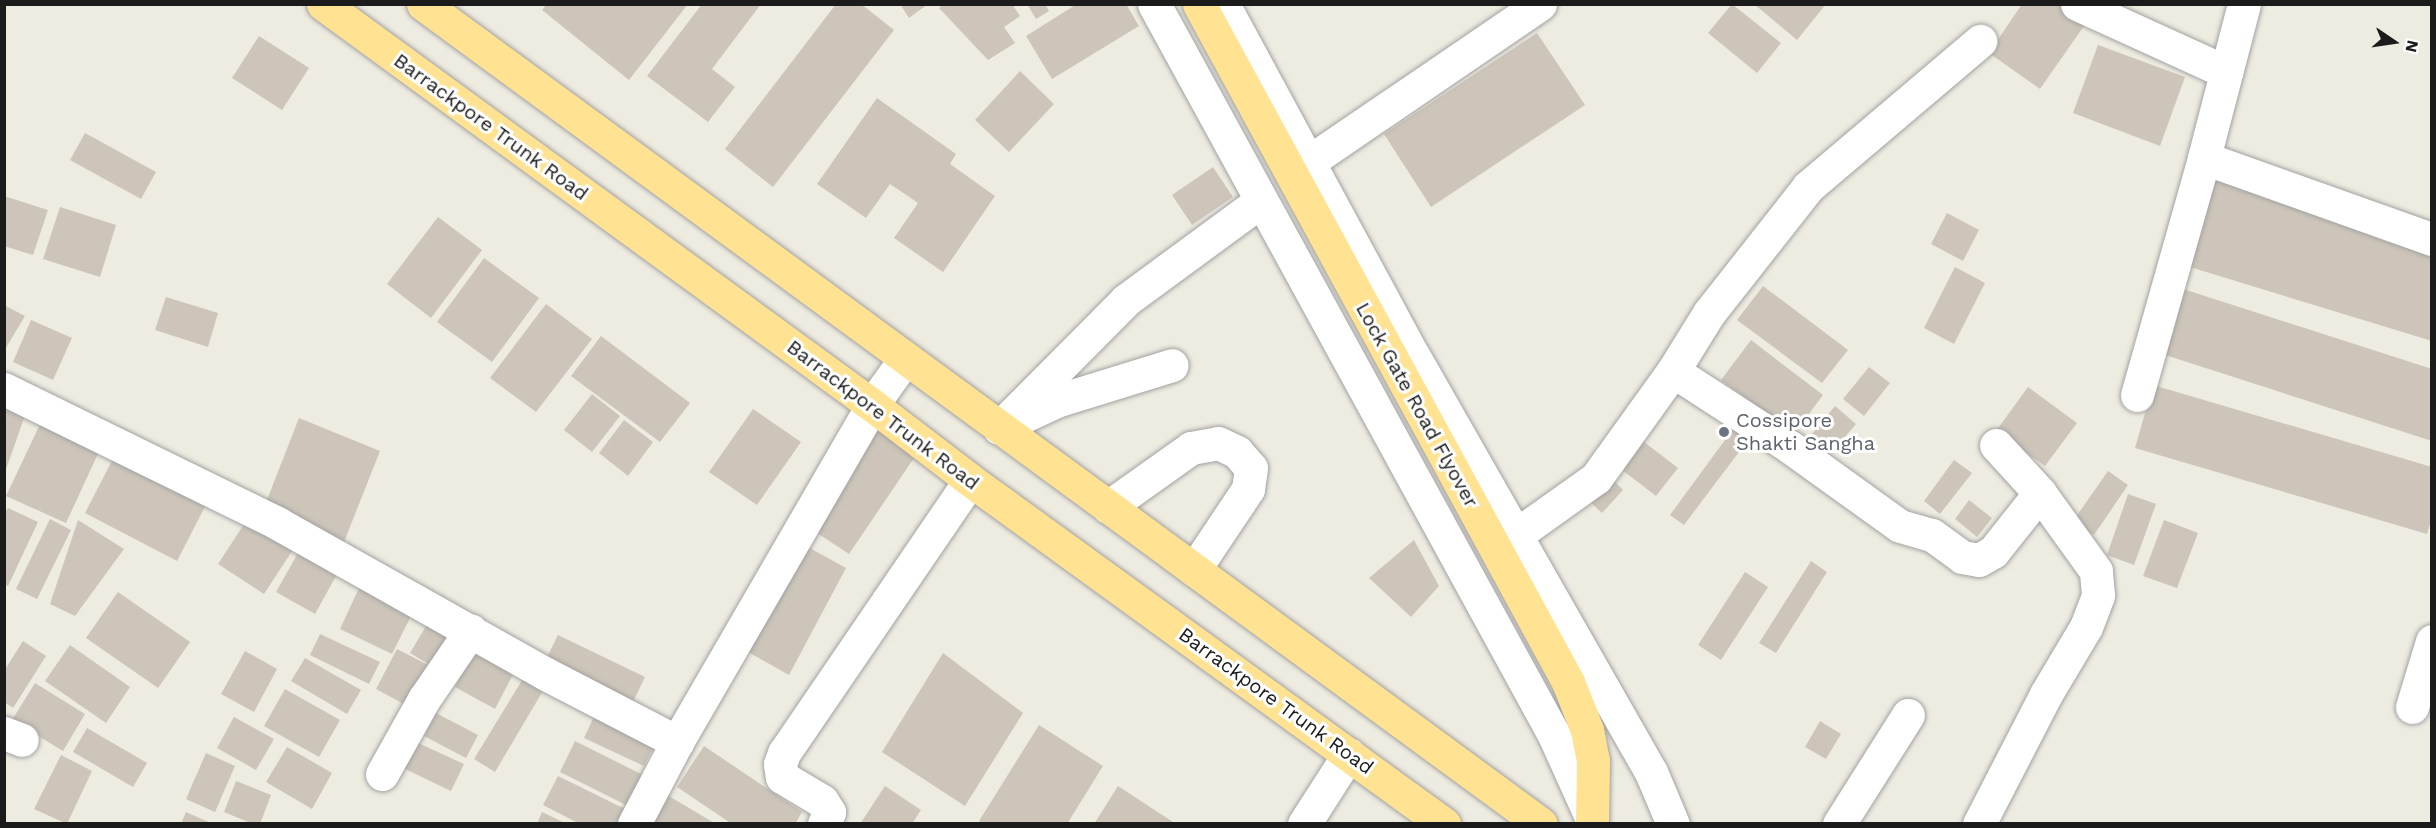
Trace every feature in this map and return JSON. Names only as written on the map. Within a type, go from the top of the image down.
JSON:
[{"type":"main road","name":"Barrackpore Trunk Road","points":[[323,4],[872,405],[970,480],[1444,824]]},
{"type":"main road","points":[[423,4],[1541,824]]},
{"type":"main road","name":"Lock Gate Road Flyover","points":[[1199,4],[1568,682],[1587,730],[1593,761],[1592,821]]},
{"type":"street","points":[[1154,4],[1554,735],[1592,821]]},
{"type":"street","points":[[1223,4],[1307,163],[1651,772],[1673,824]]},
{"type":"street","points":[[1307,163],[1540,4]]},
{"type":"street","points":[[2077,4],[2226,72]]},
{"type":"street","points":[[2137,395],[2204,158],[2244,4]]},
{"type":"street","points":[[1516,535],[1596,478],[1673,370],[1709,312],[1808,187],[1980,41]]},
{"type":"street","points":[[2204,158],[2432,239]]},
{"type":"street","points":[[999,428],[1126,300],[1261,201]]},
{"type":"street","points":[[634,824],[677,742],[872,405],[905,359]]},
{"type":"street","points":[[999,428],[1056,401],[1172,365]]},
{"type":"street","points":[[1673,370],[1790,447],[1900,526],[1932,535],[1962,558],[1979,560],[1993,552],[2040,493]]},
{"type":"street","points":[[4,389],[277,523],[546,674],[677,742]]},
{"type":"street","points":[[1108,507],[1191,448],[1218,442],[1237,452],[1251,468],[1248,489],[1194,570]]},
{"type":"street","points":[[1979,824],[2046,694],[2086,627],[2098,595],[2096,571],[2040,493],[1996,445]]},
{"type":"street","points":[[824,824],[829,812],[822,801],[782,777],[780,764],[784,753],[970,480]]},
{"type":"street","points":[[382,774],[424,699],[471,630]]},
{"type":"street","points":[[2412,707],[2432,641]]},
{"type":"street","points":[[1839,824],[1908,715]]},
{"type":"street","points":[[1304,824],[1349,754]]},
{"type":"building","points":[[547,4],[688,4],[629,80],[542,10]]},
{"type":"building","points":[[702,4],[761,4],[712,69],[735,87],[708,122],[647,76]]},
{"type":"building","points":[[836,4],[861,4],[894,30],[773,187],[725,149]]},
{"type":"building","points":[[900,4],[928,4],[909,18]]},
{"type":"building","points":[[944,4],[1012,4],[1020,16],[1004,27],[1015,43],[988,60],[939,8]]},
{"type":"building","points":[[1027,4],[1045,4],[1049,11],[1036,19]]},
{"type":"building","points":[[1077,4],[1126,4],[1139,26],[1052,79],[1026,36]]},
{"type":"building","points":[[1732,4],[1781,43],[1757,73],[1708,33]]},
{"type":"building","points":[[1754,4],[1826,4],[1797,40]]},
{"type":"building","points":[[2022,4],[2060,4],[2086,23],[2040,89],[1989,53]]},
{"type":"building","points":[[1537,33],[1585,105],[1431,207],[1384,134]]},
{"type":"building","points":[[259,36],[309,68],[282,110],[232,78]]},
{"type":"building","points":[[2098,45],[2185,77],[2160,146],[2073,113]]},
{"type":"building","points":[[1020,71],[1054,104],[1009,152],[975,120]]},
{"type":"building","points":[[877,98],[956,154],[950,164],[995,196],[943,272],[894,238],[918,203],[890,184],[866,218],[817,184]]},
{"type":"building","points":[[85,133],[156,172],[141,199],[70,160]]},
{"type":"building","points":[[1213,167],[1233,197],[1192,225],[1172,195]]},
{"type":"building","points":[[2208,176],[2432,245],[2432,341],[2180,264]]},
{"type":"building","points":[[4,196],[48,210],[33,255],[4,246]]},
{"type":"building","points":[[60,207],[116,225],[100,277],[43,259]]},
{"type":"building","points":[[1947,213],[1979,230],[1963,261],[1931,244]]},
{"type":"building","points":[[438,217],[482,250],[431,318],[387,284]]},
{"type":"building","points":[[484,258],[539,298],[492,362],[437,322]]},
{"type":"building","points":[[1955,267],[1985,283],[1954,344],[1924,328]]},
{"type":"building","points":[[1763,286],[1848,350],[1822,383],[1737,320]]},
{"type":"building","points":[[2180,288],[2432,369],[2432,441],[2159,353]]},
{"type":"building","points":[[166,297],[218,313],[208,347],[155,330]]},
{"type":"building","points":[[546,304],[592,339],[536,412],[490,378]]},
{"type":"building","points":[[4,305],[25,316],[4,351]]},
{"type":"building","points":[[31,320],[72,338],[53,380],[13,362]]},
{"type":"building","points":[[601,336],[690,403],[660,442],[571,376]]},
{"type":"building","points":[[1751,340],[1823,395],[1794,434],[1721,380]]},
{"type":"building","points":[[1869,367],[1890,383],[1864,416],[1843,399]]},
{"type":"building","points":[[2153,385],[2432,467],[2432,517],[2427,534],[2135,448]]},
{"type":"building","points":[[2028,387],[2077,423],[2045,466],[1996,431]]},
{"type":"building","points":[[592,394],[620,416],[592,452],[564,430]]},
{"type":"building","points":[[4,399],[28,407],[5,472],[4,472]]},
{"type":"building","points":[[1835,406],[1856,424],[1831,453],[1811,435]]},
{"type":"building","points":[[753,409],[801,442],[757,505],[709,472]]},
{"type":"building","points":[[43,418],[102,445],[66,523],[6,496]]},
{"type":"building","points":[[299,418],[380,451],[344,542],[263,510]]},
{"type":"building","points":[[624,420],[653,442],[628,476],[599,453]]},
{"type":"building","points":[[878,429],[916,455],[849,554],[811,529]]},
{"type":"building","points":[[1733,429],[1748,440],[1684,525],[1670,515]]},
{"type":"building","points":[[1635,435],[1678,468],[1656,496],[1613,463]]},
{"type":"building","points":[[117,451],[209,499],[177,561],[85,513]]},
{"type":"building","points":[[1954,460],[1972,473],[1940,514],[1924,501]]},
{"type":"building","points":[[2108,471],[2128,485],[2094,535],[2073,521]]},
{"type":"building","points":[[1610,477],[1623,490],[1602,513],[1588,500]]},
{"type":"building","points":[[2128,494],[2156,504],[2134,565],[2107,555]]},
{"type":"building","points":[[1969,500],[1992,518],[1977,537],[1955,519]]},
{"type":"building","points":[[8,508],[38,522],[8,586],[4,584],[4,514]]},
{"type":"building","points":[[250,515],[296,545],[264,594],[218,564]]},
{"type":"building","points":[[50,519],[71,530],[37,599],[16,589]]},
{"type":"building","points":[[78,520],[124,549],[75,616],[50,604]]},
{"type":"building","points":[[2164,520],[2198,533],[2177,588],[2143,576]]},
{"type":"building","points":[[1414,540],[1439,586],[1411,617],[1369,578]]},
{"type":"building","points":[[806,546],[846,568],[789,675],[748,652]]},
{"type":"building","points":[[298,553],[336,576],[315,614],[276,592]]},
{"type":"building","points":[[1811,561],[1827,572],[1776,653],[1759,643]]},
{"type":"building","points":[[1745,572],[1768,587],[1721,660],[1698,645]]},
{"type":"building","points":[[360,586],[413,612],[392,654],[340,629]]},
{"type":"building","points":[[118,592],[190,642],[158,688],[86,638]]},
{"type":"building","points":[[432,616],[462,634],[440,671],[410,653]]},
{"type":"building","points":[[320,634],[380,662],[369,684],[310,655]]},
{"type":"building","points":[[558,635],[645,677],[630,708],[542,667]]},
{"type":"building","points":[[23,641],[46,656],[13,708],[4,702],[4,671]]},
{"type":"building","points":[[478,644],[518,665],[495,709],[455,687]]},
{"type":"building","points":[[70,645],[130,687],[106,723],[45,681]]},
{"type":"building","points":[[397,649],[434,668],[413,709],[376,689]]},
{"type":"building","points":[[245,651],[277,669],[254,712],[221,694]]},
{"type":"building","points":[[943,653],[1023,713],[965,806],[882,752]]},
{"type":"building","points":[[305,658],[361,690],[347,714],[291,681]]},
{"type":"building","points":[[527,672],[547,684],[495,772],[474,759]]},
{"type":"building","points":[[35,683],[85,714],[63,751],[12,720]]},
{"type":"building","points":[[285,689],[340,720],[319,757],[264,726]]},
{"type":"building","points":[[597,710],[657,739],[644,766],[584,738]]},
{"type":"building","points":[[436,713],[478,735],[466,758],[424,736]]},
{"type":"building","points":[[234,717],[274,739],[256,770],[217,748]]},
{"type":"building","points":[[1820,721],[1841,734],[1826,759],[1805,747]]},
{"type":"building","points":[[1039,725],[1103,766],[1067,824],[983,824],[979,821]]},
{"type":"building","points":[[87,728],[147,763],[133,787],[73,752]]},
{"type":"building","points":[[575,741],[643,775],[628,806],[560,772]]},
{"type":"building","points":[[416,742],[464,764],[451,791],[403,768]]},
{"type":"building","points":[[704,746],[802,812],[795,824],[732,824],[677,787]]},
{"type":"building","points":[[287,747],[332,773],[312,809],[266,782]]},
{"type":"building","points":[[206,753],[235,766],[215,812],[186,799]]},
{"type":"building","points":[[61,755],[92,771],[67,824],[34,809]]},
{"type":"building","points":[[558,776],[627,810],[621,824],[580,824],[543,805]]},
{"type":"building","points":[[236,781],[271,795],[260,824],[253,824],[224,812]]},
{"type":"building","points":[[885,786],[921,810],[912,824],[860,824]]},
{"type":"building","points":[[1118,786],[1176,824],[1094,824]]},
{"type":"building","points":[[657,789],[716,824],[648,824]]},
{"type":"building","points":[[186,812],[213,824],[181,824]]},
{"type":"building","points":[[542,812],[567,824],[537,824]]},
{"type":"place","name":"Cossipore Shakti Sangha","points":[[1724,432]]}]
